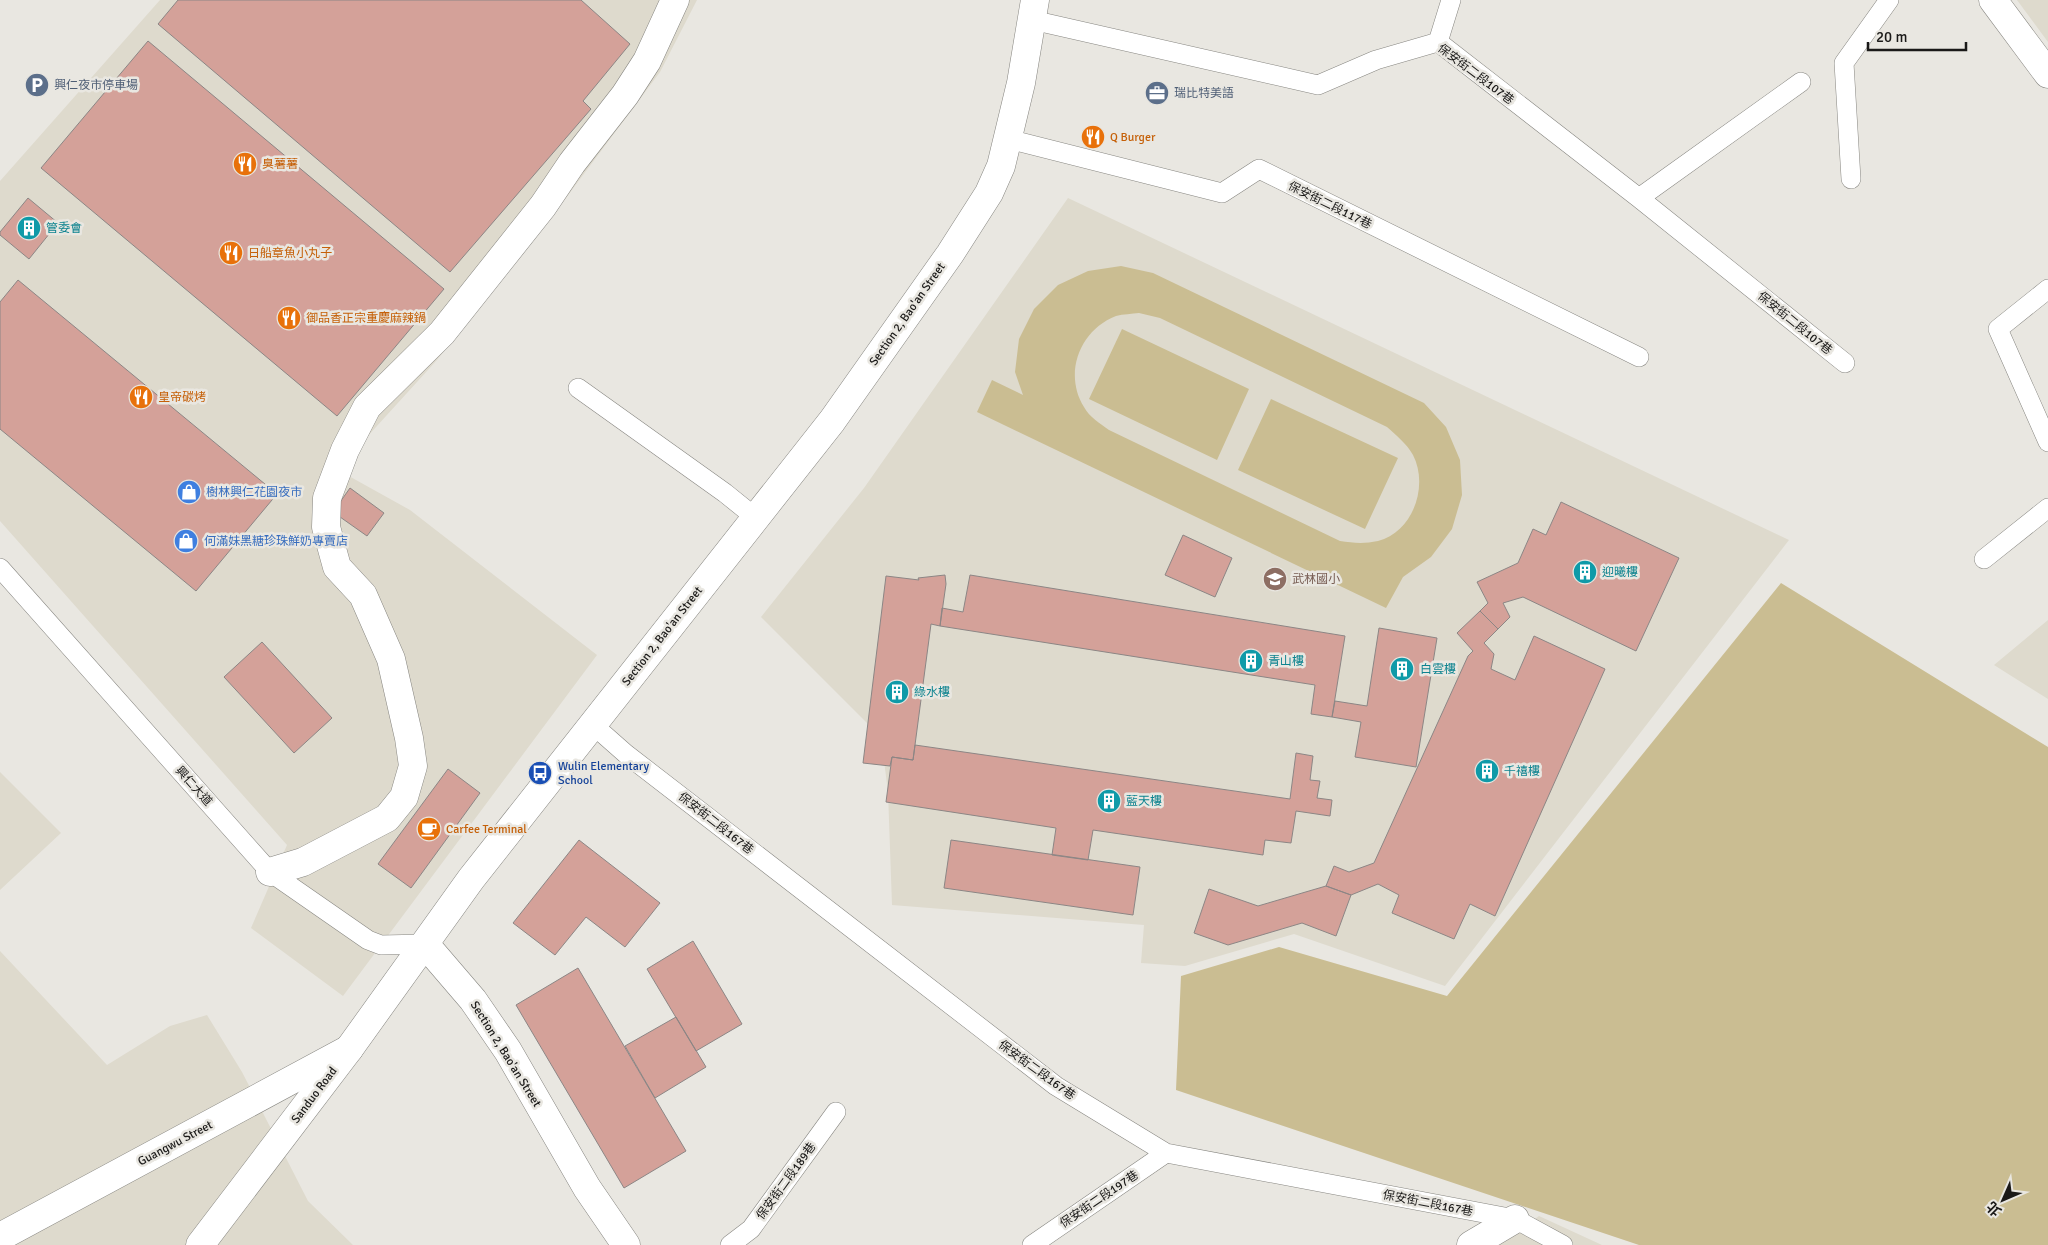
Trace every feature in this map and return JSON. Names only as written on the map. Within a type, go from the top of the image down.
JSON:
[{"type":"street","points":[[270,872],[303,862],[387,818],[404,797],[413,766],[409,738],[391,660],[363,595],[337,567],[326,527],[327,498],[344,450],[367,407],[442,333],[543,206],[572,163],[625,95],[647,61],[675,0]]},
{"type":"street","points":[[1994,0],[2048,74]]},
{"type":"street","name":"Section 2, Bao'an Street","points":[[626,1245],[587,1188],[508,1051],[473,1000],[425,944],[471,879],[837,415],[950,254],[989,192],[1001,166],[1021,83],[1034,10]]},
{"type":"street","name":"Sanduo Road","points":[[200,1245],[425,944]]},
{"type":"street","name":"Guangwu Street","points":[[0,1237],[348,1049]]},
{"type":"street","points":[[1472,1245],[1515,1219]]},
{"type":"lane","points":[[1438,42],[1450,0]]},
{"type":"lane","points":[[1851,179],[1844,63],[1889,0]]},
{"type":"lane","name":"保安街二段107巷","points":[[1034,10],[1072,27],[1318,85],[1376,60],[1438,42],[1639,198],[1845,363]]},
{"type":"lane","points":[[1639,198],[1801,82]]},
{"type":"lane","name":"保安街二段117巷","points":[[1008,139],[1222,193],[1259,170],[1639,357]]},
{"type":"lane","points":[[2048,289],[1998,329],[2048,442]]},
{"type":"lane","points":[[578,388],[725,493],[756,518]]},
{"type":"lane","points":[[1984,559],[2048,508]]},
{"type":"lane","name":"興仁大道","points":[[0,568],[270,872],[368,940],[381,944],[425,944]]},
{"type":"lane","name":"保安街二段167巷","points":[[592,724],[626,754],[1056,1086],[1166,1153],[1515,1219],[1564,1245]]},
{"type":"lane","name":"保安街二段189巷","points":[[730,1245],[751,1229],[836,1112]]},
{"type":"lane","name":"保安街二段197巷","points":[[1032,1245],[1166,1153]]},
{"type":"shaded area","name":"樹林興仁花園夜市","points":[[160,0],[697,0],[660,72],[542,230],[437,360],[356,449],[347,475],[410,510],[597,655],[343,996],[251,928],[287,845],[0,521],[0,181]]},
{"type":"shaded area","points":[[2017,0],[2048,0],[2048,42]]},
{"type":"shaded area","name":"武林國小","points":[[1068,198],[1789,540],[1445,986],[1294,934],[1185,966],[1141,963],[1144,925],[892,905],[888,792],[881,737],[761,617],[864,488]]},
{"type":"shaded area","points":[[1121,266],[1153,273],[1424,403],[1446,427],[1460,460],[1462,495],[1452,529],[1431,557],[1403,577],[1386,608],[977,412],[992,380],[1023,395],[1015,372],[1019,339],[1034,309],[1058,285],[1088,271]],"holes":[[[1139,313],[1160,318],[1387,427],[1408,447],[1418,467],[1418,493],[1415,506],[1409,518],[1390,536],[1378,541],[1368,543],[1340,541],[1109,430],[1092,417],[1086,411],[1078,394],[1075,380],[1075,367],[1085,342],[1093,331],[1116,316]]]},
{"type":"shaded area","points":[[1122,329],[1249,389],[1217,460],[1089,399]]},
{"type":"shaded area","points":[[1271,399],[1398,458],[1365,529],[1238,470]]},
{"type":"shaded area","points":[[1781,583],[2048,747],[2048,1245],[1639,1245],[1176,1090],[1181,976],[1279,947],[1447,996]]},
{"type":"shaded area","points":[[2048,620],[2048,699],[1994,665]]},
{"type":"shaded area","points":[[0,772],[61,833],[0,890]]},
{"type":"shaded area","points":[[0,951],[107,1065],[170,1026],[207,1015],[242,1072],[308,1201],[353,1245],[0,1245]]},
{"type":"shaded area","points":[[1539,1216],[1602,1245],[1495,1245]]},
{"type":"building","points":[[178,0],[581,0],[630,44],[583,101],[591,109],[450,272],[158,24]]},
{"type":"building","points":[[148,41],[444,289],[337,416],[41,168]]},
{"type":"building","name":"管委會","points":[[28,198],[58,223],[29,259],[0,235],[0,232]]},
{"type":"building","points":[[18,280],[277,494],[196,591],[0,429],[0,302]]},
{"type":"building","points":[[350,488],[384,513],[367,536],[333,512]]},
{"type":"building","name":"迎曦樓","points":[[1561,502],[1679,558],[1636,651],[1523,597],[1503,603],[1510,617],[1498,629],[1480,611],[1488,603],[1477,582],[1518,563],[1533,529],[1546,535]]},
{"type":"building","points":[[1183,535],[1232,558],[1215,597],[1165,575]]},
{"type":"building","name":"綠水樓","points":[[945,575],[946,584],[940,626],[931,624],[913,760],[892,757],[890,766],[863,763],[886,576],[919,580],[918,578]]},
{"type":"building","name":"青山樓","points":[[970,575],[1345,636],[1332,717],[1311,714],[1315,685],[940,626],[942,608],[963,612]]},
{"type":"building","name":"千禧樓","points":[[1480,611],[1498,629],[1484,643],[1494,654],[1491,669],[1515,680],[1534,636],[1605,669],[1495,916],[1470,904],[1454,939],[1392,913],[1399,895],[1378,884],[1351,895],[1326,886],[1334,866],[1349,872],[1374,863],[1468,656],[1473,651],[1457,633]]},
{"type":"building","name":"白雲樓","points":[[1379,628],[1437,638],[1416,767],[1355,757],[1361,722],[1332,717],[1335,701],[1367,706]]},
{"type":"building","points":[[262,642],[332,718],[294,753],[224,677]]},
{"type":"building","name":"藍天樓","points":[[915,745],[1290,799],[1296,753],[1313,756],[1310,780],[1320,781],[1317,798],[1332,800],[1330,816],[1296,811],[1291,843],[1265,840],[1263,855],[1093,830],[1088,860],[1052,855],[1056,828],[886,802],[892,757],[913,760]]},
{"type":"building","name":"Carfee Terminal","points":[[448,769],[480,793],[411,888],[378,864]]},
{"type":"building","points":[[579,840],[660,903],[625,947],[586,917],[555,955],[513,923]]},
{"type":"building","points":[[951,840],[1140,867],[1133,915],[944,888]]},
{"type":"building","points":[[1326,886],[1351,895],[1336,936],[1302,923],[1228,945],[1194,933],[1209,889],[1258,906]]},
{"type":"building","points":[[693,941],[742,1024],[696,1051],[647,969]]},
{"type":"building","points":[[578,968],[686,1151],[624,1188],[516,1005]]},
{"type":"building","points":[[676,1017],[706,1067],[655,1098],[625,1046]]},
{"type":"place","name":"興仁夜市停車場","points":[[37,85]]},
{"type":"place","name":"瑞比特美語","points":[[1157,93]]},
{"type":"place","name":"Q Burger","points":[[1093,137]]},
{"type":"place","name":"臭薯薯","points":[[245,164]]},
{"type":"place","name":"管委會","points":[[29,228]]},
{"type":"place","name":"日船章魚小丸子","points":[[231,253]]},
{"type":"place","name":"御品香正宗重慶麻辣鍋","points":[[289,318]]},
{"type":"place","name":"皇帝碳烤","points":[[141,397]]},
{"type":"place","name":"樹林興仁花園夜市","points":[[189,492]]},
{"type":"place","name":"何滿妹黑糖珍珠鮮奶專賣店","points":[[186,541]]},
{"type":"place","name":"迎曦樓","points":[[1585,572]]},
{"type":"place","name":"武林國小","points":[[1275,579]]},
{"type":"place","name":"青山樓","points":[[1251,661]]},
{"type":"place","name":"白雲樓","points":[[1402,669]]},
{"type":"place","name":"綠水樓","points":[[897,692]]},
{"type":"place","name":"千禧樓","points":[[1487,771]]},
{"type":"place","name":"Wulin Elementary School","points":[[540,773]]},
{"type":"place","name":"藍天樓","points":[[1109,801]]},
{"type":"place","name":"Carfee Terminal","points":[[429,829]]}]
